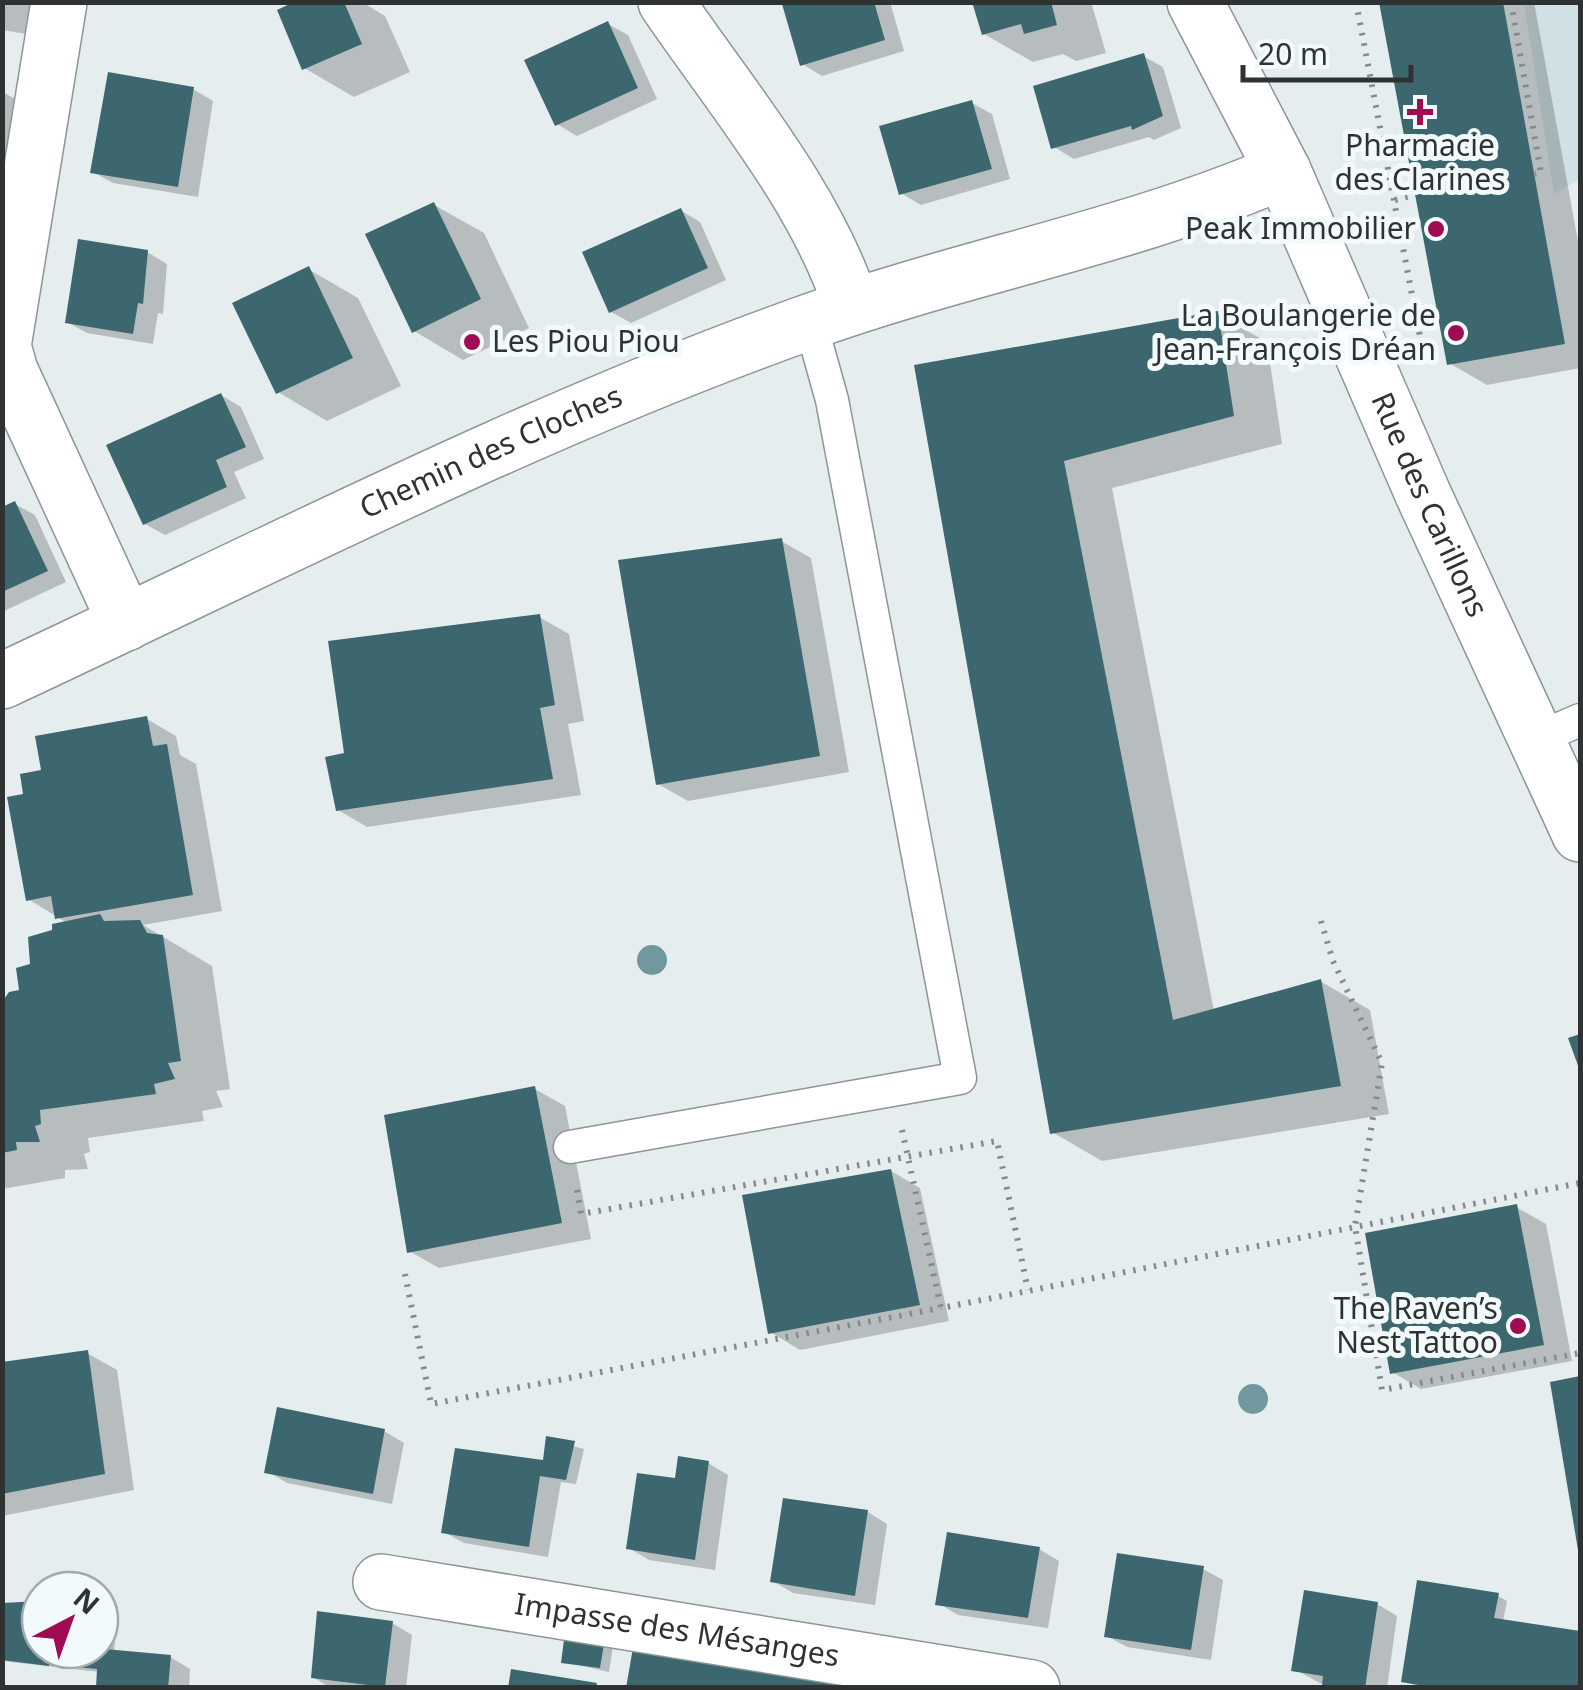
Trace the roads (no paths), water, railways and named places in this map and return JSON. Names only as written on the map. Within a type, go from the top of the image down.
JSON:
[{"type":"street","points":[[666,2],[814,218],[836,259],[831,314]]},
{"type":"street","name":"Rue des Carillons","points":[[1195,2],[1283,170],[1423,494],[1559,730],[1580,834]]},
{"type":"street","points":[[68,7],[3,346],[10,372],[126,623]]},
{"type":"street","name":"Chemin des Cloches","points":[[2,681],[525,438],[831,314],[1172,212],[1283,170]]},
{"type":"street","name":"Impasse des Mésanges","points":[[381,1582],[1032,1688]]},
{"type":"lane","points":[[570,1147],[960,1078],[832,400],[831,314]]},
{"type":"place","name":"Pharmacie des Clarines","points":[[1420,112]]},
{"type":"place","name":"Peak Immobilier","points":[[1436,229]]},
{"type":"place","name":"La Boulangerie de Jean-François Dréan","points":[[1456,333]]},
{"type":"place","name":"Les Piou Piou","points":[[472,342]]},
{"type":"place","name":"The Raven’s Nest Tattoo","points":[[1518,1326]]}]
